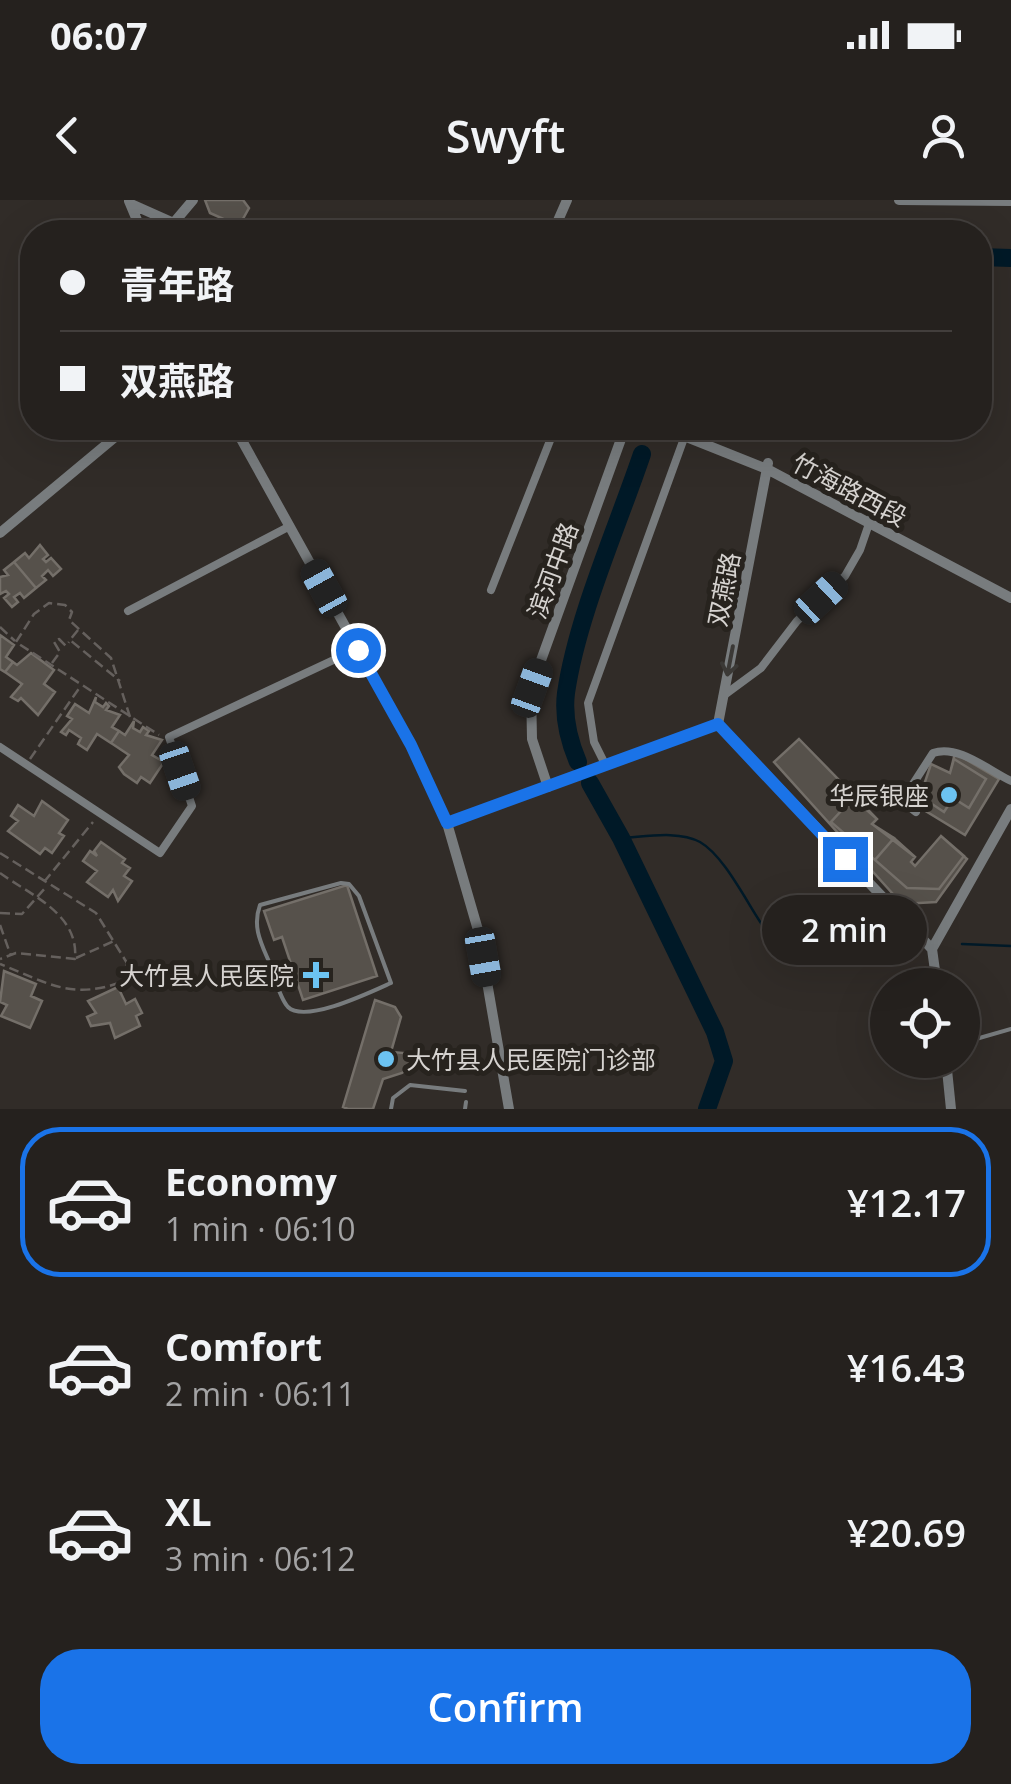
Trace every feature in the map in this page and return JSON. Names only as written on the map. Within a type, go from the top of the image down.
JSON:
[{"type":"street","points":[[899,200],[1011,202]]},
{"type":"street","points":[[131,205],[159,220]]},
{"type":"street","points":[[0,533],[112,440]]},
{"type":"street","points":[[242,440],[411,745],[447,823],[478,930],[509,1109]]},
{"type":"street","points":[[490,590],[550,440]]},
{"type":"street","name":"滨河中路","points":[[548,786],[532,739],[532,688],[621,440]]},
{"type":"street","points":[[606,766],[594,742],[588,703],[681,440]]},
{"type":"street","name":"竹海路西段","points":[[706,440],[768,465],[1011,595]]},
{"type":"street","name":"双燕路","points":[[718,724],[768,465]]},
{"type":"street","points":[[723,696],[761,668],[798,621],[845,576],[860,550],[870,518]]},
{"type":"street","points":[[128,611],[290,526]]},
{"type":"street","points":[[0,747],[160,853],[192,806],[168,737],[358,650]]},
{"type":"street","points":[[447,823],[718,724],[932,949],[935,968]]},
{"type":"street","points":[[916,812],[902,801],[932,753],[952,750],[1011,780]]},
{"type":"street","points":[[932,949],[1011,809]]},
{"type":"street","points":[[948,1078],[951,1109]]},
{"type":"lane","points":[[349,884],[359,896],[392,983],[313,1012],[296,1012],[286,1004],[258,934],[255,920],[260,904],[349,884]]},
{"type":"lane","points":[[980,1038],[1011,1029]]},
{"type":"lane","points":[[391,1109],[393,1098],[410,1085],[465,1091]]},
{"type":"path","points":[[16,642],[34,614],[49,603],[65,605],[72,612],[69,620],[111,658],[130,717]]},
{"type":"path","points":[[0,627],[80,686],[159,735]]},
{"type":"path","points":[[66,658],[54,642],[59,640],[66,646],[78,628]]},
{"type":"path","points":[[70,640],[120,681]]},
{"type":"path","points":[[50,665],[60,652]]},
{"type":"path","points":[[26,765],[80,686]]},
{"type":"path","points":[[0,913],[22,914],[36,900],[100,813]]},
{"type":"path","points":[[0,854],[96,913],[127,963],[124,981],[95,992],[61,988],[0,961]]},
{"type":"path","points":[[0,873],[64,916],[76,942],[75,959]]},
{"type":"path","points":[[0,925],[10,956]]},
{"type":"path","points":[[0,961],[10,956],[75,959],[114,941]]},
{"type":"building","points":[[205,200],[243,200],[249,208],[242,220],[226,220],[210,213]]},
{"type":"building","points":[[40,545],[48,555],[43,559],[46,562],[51,558],[61,569],[53,576],[48,570],[42,576],[46,580],[36,588],[14,562],[25,553],[29,558]]},
{"type":"building","points":[[14,562],[36,588],[24,598],[20,593],[14,597],[18,602],[12,607],[4,598],[9,594],[0,594],[0,577],[8,575],[4,570]]},
{"type":"building","points":[[0,635],[14,645],[6,657],[13,662],[5,672],[0,669]]},
{"type":"building","points":[[31,653],[54,670],[44,684],[55,692],[38,715],[21,698],[18,701],[11,697],[22,684],[5,672],[13,662],[17,665]]},
{"type":"building","points":[[96,697],[95,702],[103,707],[106,703],[106,710],[120,715],[112,727],[119,731],[111,743],[97,734],[87,750],[78,744],[81,738],[69,730],[66,735],[61,732],[72,719],[67,716],[75,704],[89,713]]},
{"type":"building","points":[[134,721],[133,728],[140,732],[143,727],[149,731],[146,735],[162,740],[152,755],[164,762],[150,783],[141,777],[137,783],[124,774],[119,767],[129,755],[111,743],[119,731],[125,735]]},
{"type":"building","points":[[799,739],[877,819],[872,824],[915,857],[911,862],[915,866],[941,836],[967,859],[936,902],[902,904],[774,762]]},
{"type":"building","name":"华辰银座","points":[[955,753],[999,779],[965,835],[906,799],[917,781],[924,785],[931,764],[950,773]]},
{"type":"building","points":[[954,759],[986,779],[969,808],[953,798],[944,812],[911,790],[917,781],[924,785],[931,764],[950,773]]},
{"type":"building","points":[[853,798],[877,819],[872,824],[894,838],[875,860],[831,822]]},
{"type":"building","points":[[42,801],[68,820],[59,833],[64,836],[52,853],[45,848],[40,854],[8,831],[18,821],[11,816],[18,805],[34,816]]},
{"type":"building","points":[[941,836],[964,856],[939,889],[907,888],[875,860],[894,838],[915,857],[911,862],[915,866]]},
{"type":"building","points":[[101,842],[125,859],[122,863],[130,868],[124,876],[132,881],[118,901],[113,890],[108,897],[87,882],[97,871],[83,861],[90,851],[97,856],[94,851]]},
{"type":"building","points":[[347,885],[377,976],[303,1000],[282,937],[274,940],[264,911]]},
{"type":"building","points":[[4,971],[36,984],[31,996],[42,1001],[30,1028],[1,1016],[7,1005],[0,1002]]},
{"type":"building","points":[[118,987],[126,1004],[135,999],[142,1013],[136,1016],[140,1026],[115,1038],[110,1023],[91,1026],[87,1017],[96,1013],[88,1001]]},
{"type":"building","name":"大竹县人民医院门诊部","points":[[375,1000],[395,1007],[401,1017],[391,1052],[416,1054],[413,1064],[402,1073],[383,1079],[373,1109],[348,1109],[343,1107]]},
{"type":"waterway","points":[[992,257],[1011,258]]},
{"type":"waterway","points":[[578,762],[565,711],[571,664],[588,603],[642,454]]},
{"type":"waterway","points":[[590,783],[621,838],[715,1032],[724,1061],[707,1109]]},
{"type":"waterway","points":[[621,838],[671,835],[700,842],[730,874],[775,943],[877,952]]},
{"type":"waterway","points":[[962,944],[1011,946]]},
{"type":"place","name":"华辰银座","points":[[949,795]]},
{"type":"place","name":"大竹县人民医院","points":[[316,975]]},
{"type":"place","name":"大竹县人民医院门诊部","points":[[386,1059]]},
{"type":"route","points":[[358,650],[411,745],[447,823],[718,724],[845,859]]}]
